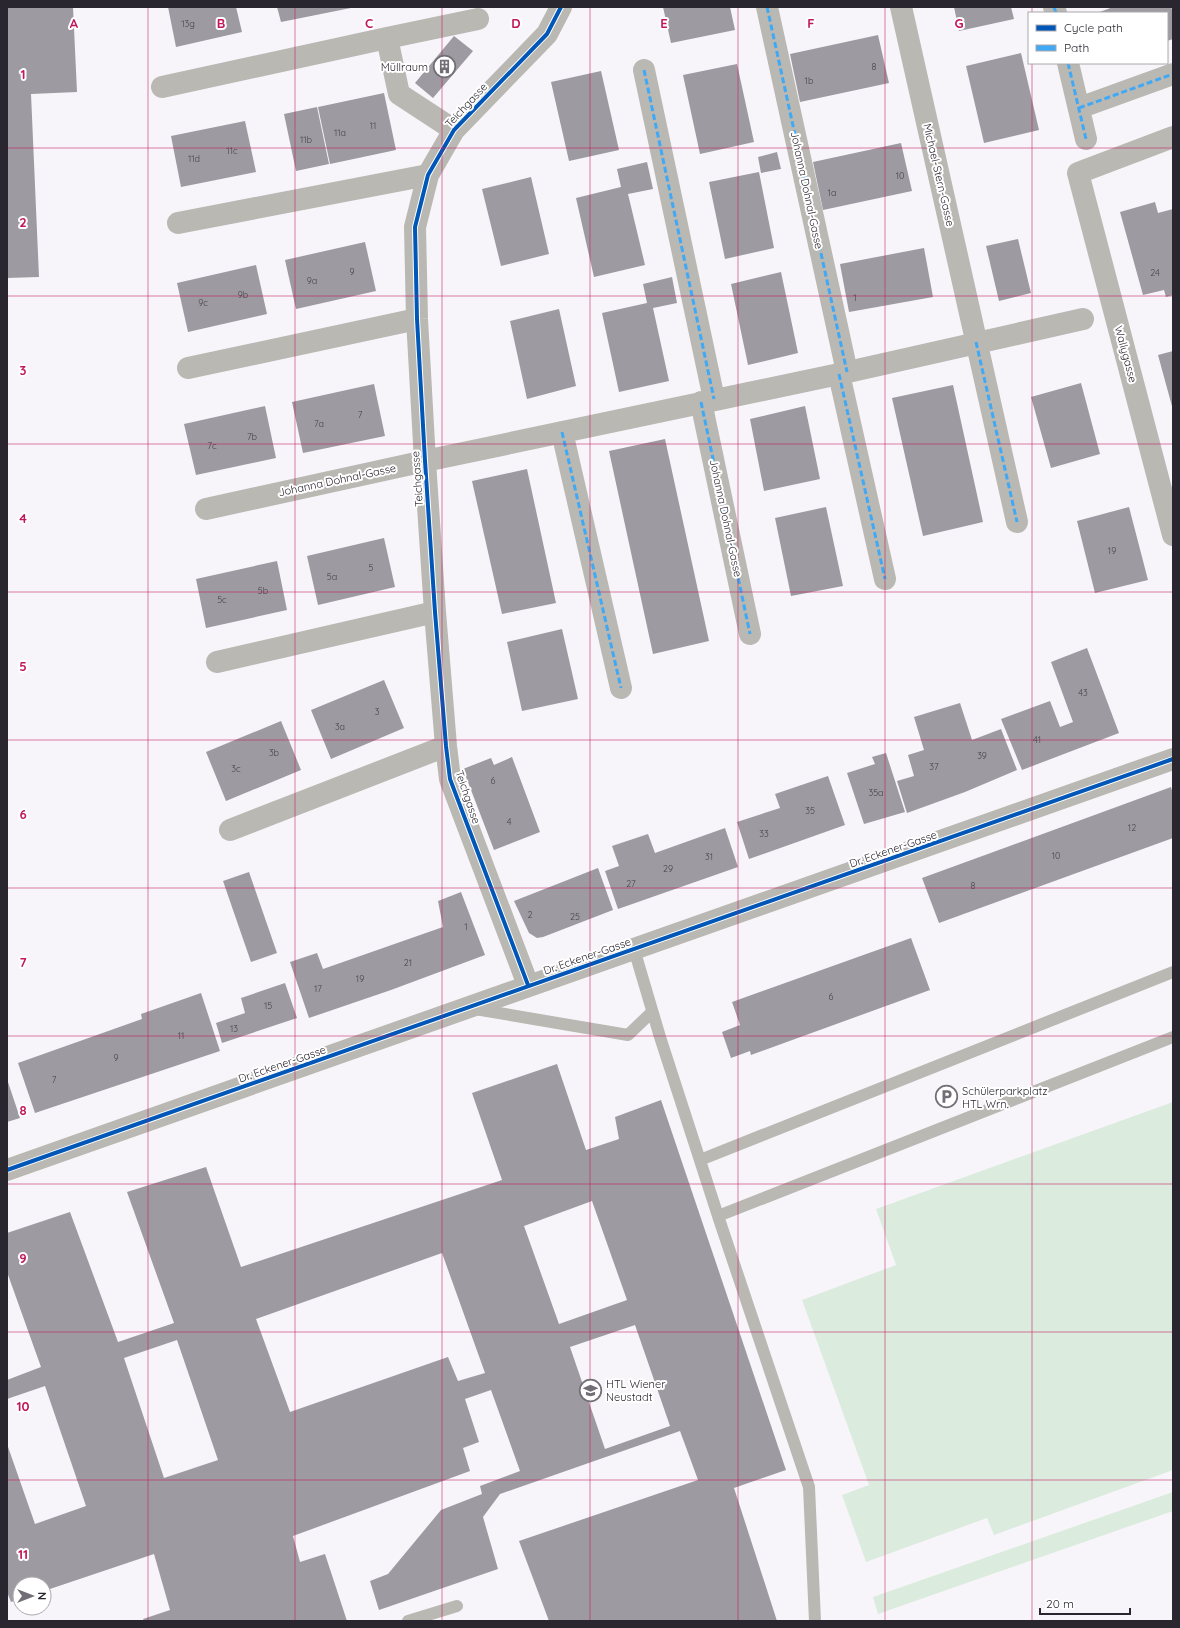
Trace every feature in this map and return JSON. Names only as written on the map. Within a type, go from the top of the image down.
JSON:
[{"type":"street","name":"Teichgasse","points":[[528,985],[450,779],[435,612],[425,461],[417,319],[415,227],[428,175],[454,130],[547,34],[561,7]]},
{"type":"street","name":"Johanna Dohnal-Gasse","points":[[767,7],[885,579]]},
{"type":"street","name":"Michael-Stern-Gasse","points":[[901,7],[976,342]]},
{"type":"street","points":[[162,87],[478,19]]},
{"type":"street","name":"Teichgasse","points":[[387,38],[399,94],[454,130]]},
{"type":"street","points":[[1068,64],[1086,139]]},
{"type":"street","name":"Johanna Dohnal-Gasse","points":[[644,70],[750,634]]},
{"type":"street","points":[[1079,108],[1173,74]]},
{"type":"street","name":"Wallygasse","points":[[1173,137],[1078,173],[1173,535]]},
{"type":"street","points":[[178,223],[428,175]]},
{"type":"street","points":[[188,368],[417,319]]},
{"type":"street","name":"Johanna Dohnal-Gasse","points":[[206,509],[425,461],[843,373],[1082,319]]},
{"type":"street","points":[[976,342],[1017,522]]},
{"type":"street","points":[[562,432],[622,688]]},
{"type":"street","points":[[217,662],[435,612]]},
{"type":"street","points":[[230,830],[446,746]]},
{"type":"street","name":"Dr. Eckener-Gasse","points":[[7,1170],[470,1008],[528,985],[1173,759]]},
{"type":"lane","points":[[634,949],[652,1012],[808,1487],[815,1621]]},
{"type":"lane","points":[[700,1160],[1173,972]]},
{"type":"lane","points":[[470,1008],[628,1035],[652,1012]]},
{"type":"lane","points":[[718,1216],[1173,1037]]},
{"type":"lane","points":[[408,1621],[457,1606]]},
{"type":"green space","points":[[1173,1102],[1173,1470],[994,1535],[987,1518],[866,1562],[842,1495],[869,1485],[802,1300],[896,1265],[876,1209]]},
{"type":"green space","points":[[1173,1492],[1173,1511],[878,1614],[873,1597]]},
{"type":"building","points":[[7,7],[73,7],[77,92],[31,94],[39,277],[7,278]]},
{"type":"building","points":[[168,7],[236,7],[242,32],[176,47]]},
{"type":"building","points":[[277,7],[351,7],[351,8],[281,22]]},
{"type":"building","points":[[663,7],[730,7],[735,30],[671,43]]},
{"type":"building","points":[[954,7],[1011,7],[1014,19],[959,31]]},
{"type":"building","points":[[1113,7],[1171,7],[1173,12],[1173,39],[1168,41],[1168,12],[1100,12]]},
{"type":"building","points":[[878,35],[889,83],[800,102],[790,54]]},
{"type":"building","name":"Müllraum","points":[[454,36],[473,51],[433,98],[415,83]]},
{"type":"building","points":[[1021,53],[1039,130],[984,143],[966,66]]},
{"type":"building","points":[[737,64],[754,142],[700,154],[683,75]]},
{"type":"building","points":[[601,71],[619,150],[569,161],[551,82]]},
{"type":"building","points":[[384,93],[396,150],[330,164],[318,107]]},
{"type":"building","points":[[317,107],[329,164],[296,171],[284,114]]},
{"type":"building","points":[[245,121],[256,172],[181,187],[171,136]]},
{"type":"building","points":[[901,143],[912,191],[823,210],[813,162]]},
{"type":"building","points":[[777,152],[781,169],[761,173],[758,157]]},
{"type":"building","points":[[647,162],[653,189],[628,194],[645,265],[594,277],[576,198],[621,187],[617,169]]},
{"type":"building","points":[[759,172],[774,248],[725,259],[709,182]]},
{"type":"building","points":[[531,177],[549,254],[501,266],[482,189]]},
{"type":"building","points":[[1155,202],[1158,213],[1173,209],[1173,295],[1166,297],[1164,290],[1143,295],[1120,212]]},
{"type":"building","points":[[1018,239],[1031,293],[999,301],[986,246]]},
{"type":"building","points":[[365,242],[376,291],[296,309],[285,260]]},
{"type":"building","points":[[924,248],[933,297],[849,312],[840,264]]},
{"type":"building","points":[[256,265],[267,314],[188,332],[177,283]]},
{"type":"building","points":[[781,272],[798,353],[748,365],[731,284]]},
{"type":"building","points":[[672,277],[677,303],[653,308],[669,381],[619,392],[602,313],[647,303],[643,284]]},
{"type":"building","points":[[559,309],[576,386],[527,399],[510,321]]},
{"type":"building","points":[[1173,351],[1173,410],[1158,355]]},
{"type":"building","points":[[1081,383],[1100,454],[1051,468],[1031,397]]},
{"type":"building","points":[[374,384],[385,436],[303,453],[292,402]]},
{"type":"building","points":[[953,385],[983,522],[923,536],[892,398]]},
{"type":"building","points":[[265,406],[276,458],[196,475],[184,424]]},
{"type":"building","points":[[805,406],[820,479],[764,491],[750,419]]},
{"type":"building","points":[[665,439],[709,641],[653,654],[609,451]]},
{"type":"building","points":[[527,469],[556,603],[502,614],[472,481]]},
{"type":"building","points":[[826,507],[843,586],[791,596],[775,518]]},
{"type":"building","points":[[1129,507],[1148,580],[1095,593],[1077,521]]},
{"type":"building","points":[[384,538],[395,587],[318,605],[307,556]]},
{"type":"building","points":[[277,561],[287,610],[206,628],[196,579]]},
{"type":"building","points":[[562,629],[578,699],[522,711],[507,642]]},
{"type":"building","points":[[1087,648],[1119,733],[1022,770],[1001,719],[1050,701],[1060,727],[1073,722],[1051,662]]},
{"type":"building","points":[[384,680],[404,728],[331,759],[311,710]]},
{"type":"building","points":[[960,703],[972,740],[1001,729],[1017,770],[965,792],[907,813],[897,781],[914,776],[908,755],[924,750],[914,717]]},
{"type":"building","points":[[281,721],[301,770],[226,801],[206,752]]},
{"type":"building","points":[[886,753],[905,812],[864,824],[847,773],[875,764],[872,757]]},
{"type":"building","points":[[512,757],[540,832],[494,850],[463,769],[491,758],[494,765]]},
{"type":"building","points":[[828,776],[845,825],[749,859],[737,822],[780,808],[775,794]]},
{"type":"building","points":[[1171,787],[1173,794],[1173,838],[939,923],[922,878]]},
{"type":"building","points":[[725,828],[738,867],[618,909],[605,871],[619,866],[612,846],[648,834],[655,853]]},
{"type":"building","points":[[598,868],[613,910],[543,937],[537,938],[529,933],[514,901]]},
{"type":"building","points":[[249,872],[277,953],[251,962],[223,881]]},
{"type":"building","points":[[461,892],[485,955],[391,990],[309,1018],[290,962],[317,953],[323,969],[443,927],[438,901]]},
{"type":"building","points":[[911,938],[930,990],[751,1055],[750,1051],[731,1058],[722,1032],[740,1025],[732,1002]]},
{"type":"building","points":[[285,983],[297,1018],[222,1043],[216,1023],[245,1013],[241,998]]},
{"type":"building","points":[[201,993],[220,1051],[35,1113],[18,1063],[142,1019],[141,1014]]},
{"type":"building","points":[[557,1064],[586,1150],[619,1139],[615,1117],[661,1100],[786,1470],[734,1488],[777,1621],[549,1621],[519,1541],[698,1480],[680,1431],[500,1494],[483,1517],[498,1569],[379,1610],[370,1581],[388,1574],[441,1510],[482,1494],[480,1486],[520,1471],[491,1390],[465,1399],[479,1442],[463,1448],[470,1471],[293,1536],[300,1562],[325,1554],[347,1621],[144,1621],[143,1619],[170,1610],[154,1554],[52,1588],[52,1576],[12,1576],[11,1602],[7,1592],[7,1444],[35,1524],[86,1506],[45,1386],[7,1399],[7,1380],[41,1367],[7,1272],[7,1233],[70,1212],[118,1342],[174,1323],[127,1192],[206,1167],[241,1267],[502,1180],[472,1093]],"holes":[[[592,1201],[627,1300],[559,1324],[524,1226]],[[442,1253],[485,1373],[458,1381],[448,1357],[290,1412],[256,1319]],[[635,1325],[670,1426],[605,1449],[570,1347]],[[177,1340],[218,1460],[164,1478],[124,1358]]]},
{"type":"building","points":[[7,1079],[20,1118],[7,1122]]},
{"type":"marked path","points":[[767,7],[847,372]]},
{"type":"marked path","points":[[1054,7],[1056,12]]},
{"type":"marked path","points":[[1068,64],[1086,139]]},
{"type":"marked path","points":[[644,70],[714,399]]},
{"type":"marked path","points":[[1079,108],[1173,74]]},
{"type":"marked path","points":[[976,342],[1017,522]]},
{"type":"marked path","points":[[839,374],[885,579]]},
{"type":"marked path","points":[[701,402],[750,634]]},
{"type":"marked path","points":[[562,432],[621,688]]},
{"type":"cycle path","points":[[528,985],[450,779],[435,612],[425,461],[417,319],[415,227],[428,175],[454,130],[547,34],[561,7]]},
{"type":"cycle path","points":[[7,1170],[1173,759]]},
{"type":"place","name":"Müllraum","points":[[444,67]]},
{"type":"place","name":"Schülerparkplatz HTL Wrn.","points":[[947,1097]]},
{"type":"place","name":"HTL Wiener Neustadt","points":[[590,1390]]}]
